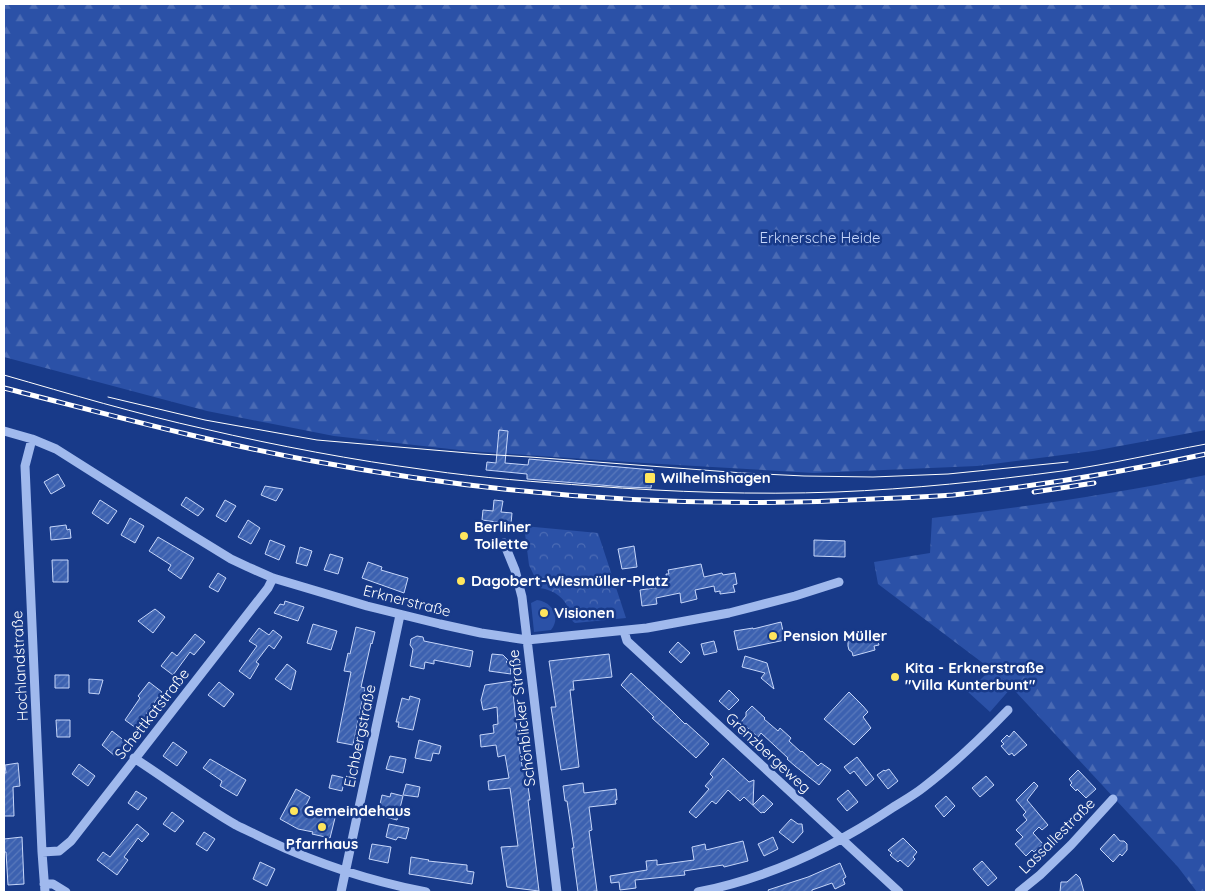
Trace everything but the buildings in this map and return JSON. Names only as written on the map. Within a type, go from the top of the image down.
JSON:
[{"type":"street","name":"Erknerstraße","points":[[4,431],[32,439],[56,449],[231,559],[273,578],[400,615],[481,633],[527,640],[624,631],[728,613],[795,596],[839,582]]},
{"type":"street","name":"Hochlandstraße","points":[[32,439],[25,466],[45,888]]},
{"type":"street","name":"Schönblicker Straße","points":[[504,543],[515,570],[522,598],[557,892]]},
{"type":"street","name":"Schettkatstraße","points":[[42,852],[59,851],[71,841],[268,588],[273,578]]},
{"type":"street","name":"Eichbergstraße","points":[[341,892],[400,615]]},
{"type":"street","name":"Grenzbergeweg","points":[[624,631],[626,641],[899,892]]},
{"type":"street","points":[[698,892],[778,868],[842,839],[870,823],[923,788],[991,728],[1008,710]]},
{"type":"street","points":[[134,758],[211,810],[288,850],[346,872],[426,892]]},
{"type":"street","name":"Lassallestraße","points":[[1019,892],[1071,845],[1113,799]]},
{"type":"street","points":[[45,888],[53,884],[66,892]]},
{"type":"green space","name":"Erknersche Heide","points":[[4,4],[1206,4],[1206,430],[1093,451],[977,466],[814,473],[644,463],[468,451],[334,436],[207,411],[4,357]]},
{"type":"green space","points":[[1206,475],[1206,892],[1197,892],[1178,867],[1004,679],[878,584],[874,562],[930,553],[932,518],[1069,500]]},
{"type":"green space","points":[[524,526],[598,533],[626,618],[575,623],[571,619],[566,603],[559,596],[540,588],[529,565]]},
{"type":"green space","points":[[537,600],[543,601],[554,611],[555,621],[551,630],[534,632],[531,603]]},
{"type":"green space","points":[[991,669],[1012,687],[990,712],[968,692]]},
{"type":"tram line","points":[[4,375],[180,423],[343,457],[489,478],[653,490],[806,493],[921,487],[1062,471],[1206,444]]},
{"type":"tram line","points":[[108,397],[205,420],[317,440],[743,473],[873,477],[948,474],[1068,462]]},
{"type":"railway","points":[[4,388],[197,436],[313,461],[382,473],[522,491],[662,501],[803,502],[953,495],[1080,478],[1206,454]]},
{"type":"railway","points":[[1034,492],[1094,483]]},
{"type":"place","name":"Wilhelmshagen","points":[[650,478]]},
{"type":"place","name":"Berliner Toilette","points":[[464,536]]},
{"type":"place","name":"Dagobert-Wiesmüller-Platz","points":[[461,581]]},
{"type":"place","name":"Visionen","points":[[544,613]]},
{"type":"place","name":"Pension Müller","points":[[773,636]]},
{"type":"place","name":"Kita - Erknerstraße \"Villa Kunterbunt\"","points":[[895,677]]},
{"type":"place","name":"Gemeindehaus","points":[[294,811]]},
{"type":"place","name":"Pfarrhaus","points":[[322,827]]}]
